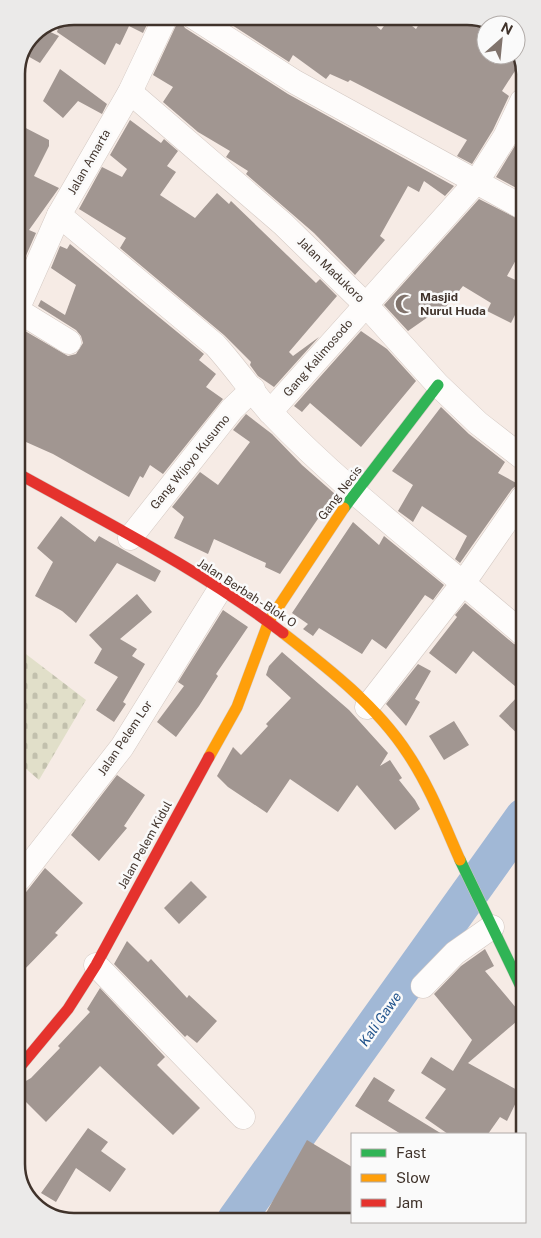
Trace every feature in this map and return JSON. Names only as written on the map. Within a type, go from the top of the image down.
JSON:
[{"type":"street","name":"Jalan Amarta","points":[[25,292],[59,214],[130,92],[162,25]]},
{"type":"street","points":[[206,25],[295,82],[477,180],[516,203]]},
{"type":"street","name":"Jalan Madukoro","points":[[130,92],[283,224],[365,304],[438,385],[478,423],[516,453]]},
{"type":"street","name":"Gang Kalimosodo","points":[[270,412],[477,180],[505,137],[516,114]]},
{"type":"street","points":[[59,214],[215,345],[270,412],[357,494],[464,582],[516,628]]},
{"type":"street","points":[[25,315],[69,342]]},
{"type":"street","name":"Gang Necis","points":[[269,621],[336,519],[357,494],[438,385]]},
{"type":"street","name":"Gang Wijoyo Kusumo","points":[[130,538],[232,409],[253,389]]},
{"type":"street","name":"Jalan Berbah - Blok O","points":[[25,477],[220,589],[269,621],[322,664],[367,707],[401,744],[428,792],[516,977]]},
{"type":"street","points":[[367,707],[464,582],[516,507]]},
{"type":"street","name":"Jalan Pelem Lor","points":[[25,870],[122,747],[220,589]]},
{"type":"street","name":"Jalan Pelem Kidul","points":[[25,1061],[68,1009],[96,964],[237,707],[269,621]]},
{"type":"street","points":[[423,986],[489,922]]},
{"type":"street","points":[[96,964],[243,1117]]},
{"type":"green space","points":[[25,653],[86,700],[39,780],[25,768]]},
{"type":"building","points":[[74,25],[147,25],[143,33],[129,26],[120,45],[116,43],[105,65],[57,32],[58,28]]},
{"type":"building","points":[[176,25],[183,25],[288,94],[454,186],[445,196],[424,181],[419,192],[408,186],[380,236],[385,240],[355,275],[314,233],[246,174],[248,171],[226,157],[230,151],[198,132],[163,102],[173,87],[153,75]]},
{"type":"building","points":[[232,25],[375,25],[381,30],[385,25],[411,25],[416,29],[418,25],[470,25],[476,26],[476,65],[515,65],[516,69],[502,91],[509,96],[493,130],[472,164],[457,156],[467,140],[350,80],[348,82],[330,74],[326,79],[293,55],[289,62]]},
{"type":"building","points":[[50,32],[59,36],[40,63],[28,57],[35,44]]},
{"type":"building","points":[[60,69],[107,104],[102,114],[78,101],[63,118],[43,101]]},
{"type":"building","points":[[130,120],[161,143],[164,139],[178,151],[167,166],[176,172],[160,195],[195,218],[217,193],[229,204],[231,201],[316,283],[320,279],[337,296],[289,352],[293,356],[319,337],[274,387],[258,376],[250,365],[251,362],[224,335],[120,248],[126,238],[79,209],[102,167],[122,177],[127,169],[110,155]]},
{"type":"building","points":[[25,128],[49,140],[49,146],[34,176],[59,188],[29,230],[36,233],[25,258]]},
{"type":"building","points":[[516,144],[516,188],[496,177]]},
{"type":"building","points":[[479,199],[516,218],[516,260],[507,276],[516,280],[516,313],[511,323],[487,311],[491,303],[463,286],[441,313],[438,310],[408,331],[384,305]]},
{"type":"building","points":[[70,244],[204,354],[199,360],[216,374],[206,387],[223,399],[163,474],[150,465],[143,478],[140,476],[129,497],[53,454],[25,442],[25,331],[68,356],[76,354],[83,343],[81,336],[76,330],[38,306],[41,300],[65,315],[76,285],[51,268],[60,246],[67,249]]},
{"type":"building","points":[[361,331],[387,349],[416,381],[361,447],[310,403],[302,412],[294,406]]},
{"type":"building","points":[[441,407],[469,434],[505,462],[498,473],[516,483],[516,486],[460,563],[455,559],[467,536],[422,506],[413,522],[398,511],[413,485],[392,471]]},
{"type":"building","points":[[246,414],[272,434],[302,465],[335,494],[280,574],[265,567],[266,563],[214,539],[208,554],[174,538],[184,517],[172,507],[200,472],[218,485],[250,442],[233,430]]},
{"type":"building","points":[[61,516],[95,542],[99,536],[161,571],[155,582],[117,563],[76,623],[62,611],[35,596],[53,562],[37,548]]},
{"type":"building","points":[[353,522],[379,545],[384,536],[444,585],[433,600],[425,595],[386,649],[372,639],[362,654],[319,628],[313,636],[303,629],[308,624],[292,613]]},
{"type":"building","points":[[137,594],[152,612],[120,639],[137,649],[132,656],[145,664],[123,702],[126,704],[114,722],[96,710],[118,677],[94,663],[102,649],[89,635]]},
{"type":"building","points":[[465,603],[516,645],[516,687],[473,651],[456,674],[429,653],[457,617],[455,615]]},
{"type":"building","points":[[223,610],[248,627],[216,674],[218,676],[199,706],[176,737],[157,722],[184,686],[178,682]]},
{"type":"building","points":[[282,652],[349,710],[388,753],[380,766],[390,760],[402,778],[399,780],[420,809],[395,830],[357,785],[338,812],[290,779],[267,813],[228,787],[217,776],[233,747],[241,755],[268,726],[266,724],[291,698],[266,675],[269,666]]},
{"type":"building","points":[[418,664],[431,671],[415,699],[420,702],[406,726],[386,704]]},
{"type":"building","points":[[516,698],[516,732],[499,716]]},
{"type":"building","points":[[454,721],[469,745],[444,760],[429,736]]},
{"type":"building","points":[[117,775],[145,795],[124,826],[127,828],[99,861],[71,835]]},
{"type":"building","points":[[45,868],[83,903],[55,933],[58,935],[25,969],[25,893]]},
{"type":"building","points":[[191,881],[207,897],[179,924],[164,908]]},
{"type":"building","points":[[127,941],[148,962],[151,959],[187,998],[189,995],[217,1021],[197,1043],[187,1035],[185,1037],[114,964]]},
{"type":"building","points":[[485,949],[494,966],[485,971],[516,1008],[516,1022],[468,1063],[516,1089],[516,1102],[507,1121],[500,1117],[489,1133],[447,1133],[425,1118],[446,1089],[421,1073],[431,1057],[453,1071],[472,1040],[434,994],[461,966]]},
{"type":"building","points":[[100,988],[165,1057],[157,1065],[200,1108],[173,1135],[100,1066],[46,1122],[25,1101],[25,1082],[31,1078],[60,1048],[58,1046],[90,1012],[87,1009]]},
{"type":"building","points":[[374,1077],[395,1090],[388,1101],[440,1133],[399,1133],[355,1106]]},
{"type":"building","points":[[88,1128],[108,1142],[101,1151],[126,1169],[110,1192],[76,1168],[56,1202],[41,1193]]},
{"type":"building","points":[[307,1140],[351,1166],[351,1213],[266,1213]]},
{"type":"waterway","name":"Kali Gawe","points":[[241,1213],[516,828]]},
{"type":"traffic: fast","points":[[344,508],[438,385]]},
{"type":"traffic: fast","points":[[460,860],[516,976]]},
{"type":"traffic: slow","points":[[209,757],[237,707],[269,621],[344,508]]},
{"type":"traffic: slow","points":[[283,633],[351,689],[396,736],[423,779],[460,860]]},
{"type":"traffic: jam","points":[[25,477],[187,568],[220,588],[283,633]]},
{"type":"traffic: jam","points":[[25,1061],[68,1009],[96,965],[209,757]]},
{"type":"place","name":"Masjid Nurul Huda","points":[[405,304]]}]
